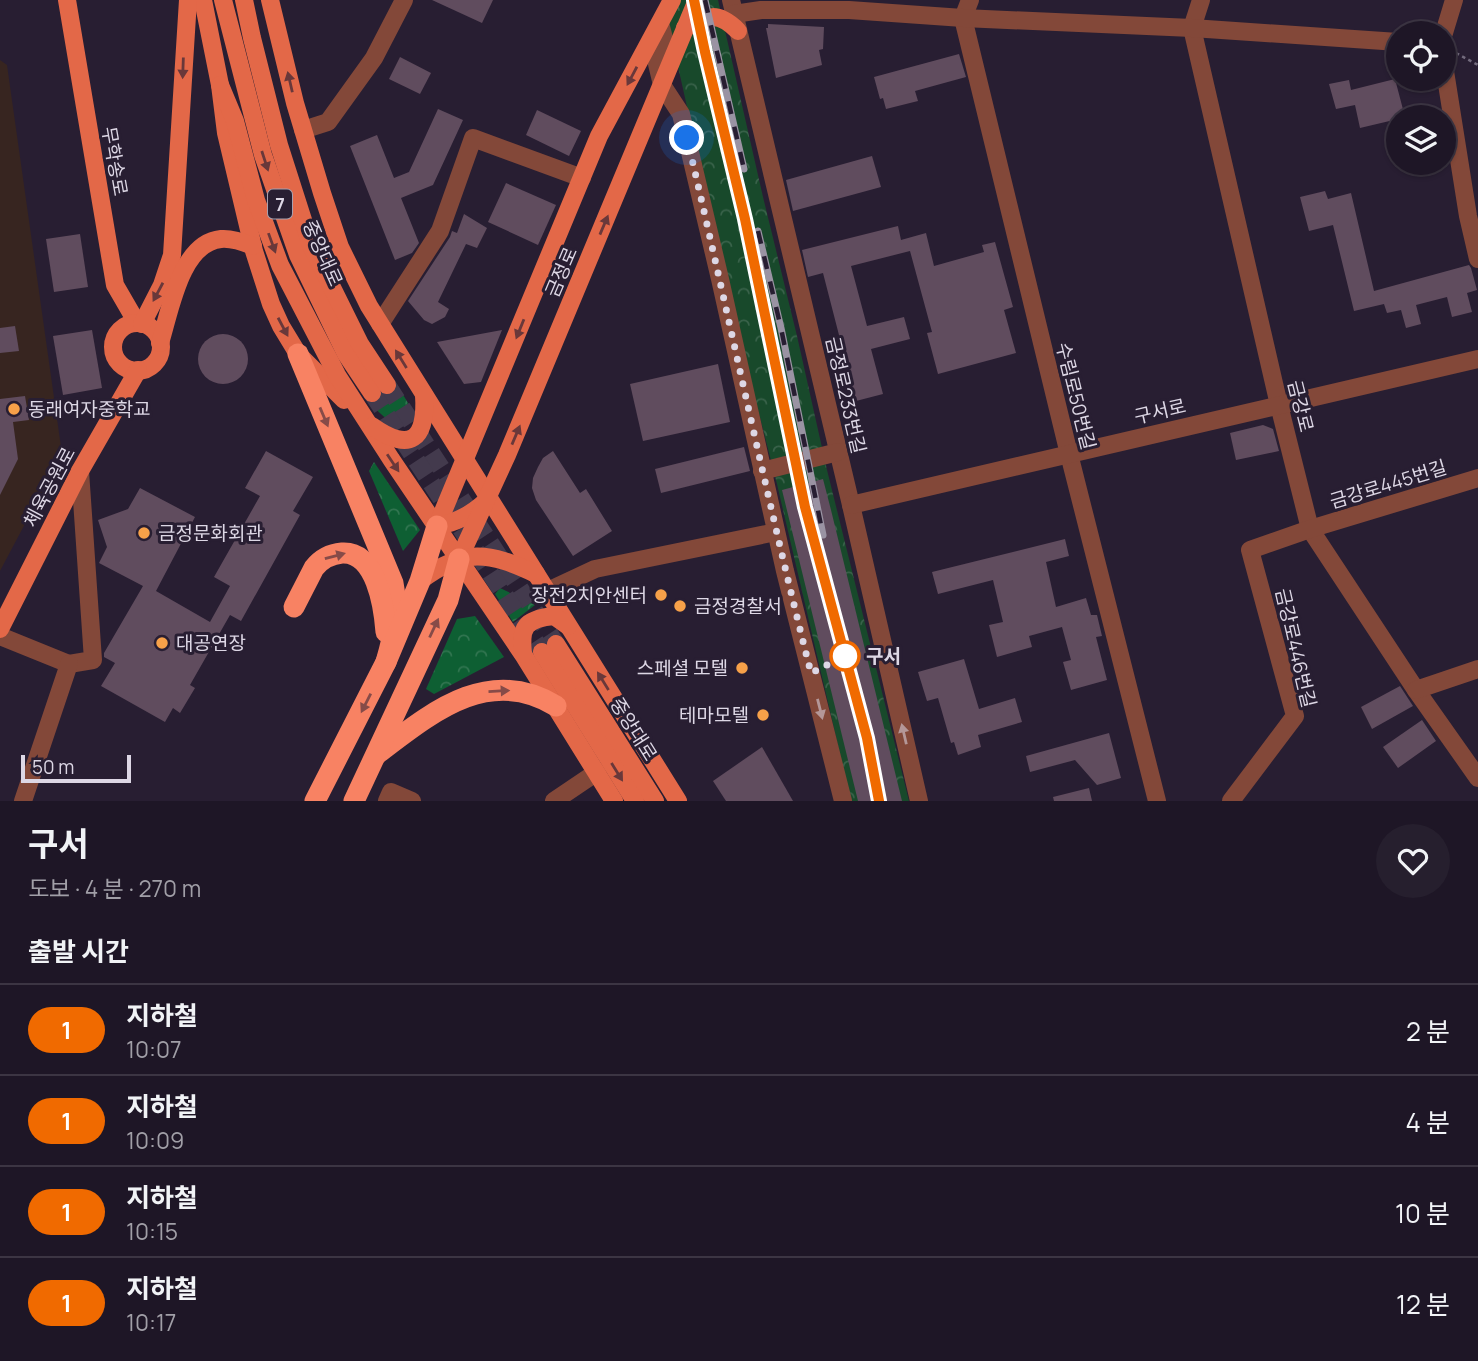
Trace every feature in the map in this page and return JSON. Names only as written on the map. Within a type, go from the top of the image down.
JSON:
[{"type":"highway","points":[[298,354],[393,583],[395,625],[386,662]]},
{"type":"highway","points":[[316,801],[386,662],[420,581],[437,526]]},
{"type":"highway","points":[[294,607],[314,568],[322,560],[341,553],[351,553],[359,557],[370,568],[378,591],[386,628],[386,662]]},
{"type":"highway","points":[[354,801],[447,600],[459,559]]},
{"type":"highway","points":[[376,755],[438,709],[468,696],[494,691],[519,691],[532,694],[556,706]]},
{"type":"main road","name":"무학송로","points":[[67,0],[115,285],[139,324]]},
{"type":"main road","points":[[139,324],[162,285],[172,255],[188,0]]},
{"type":"main road","points":[[203,0],[220,85],[226,133],[253,246],[271,304],[281,326],[298,354],[368,423],[389,437],[401,440],[418,434],[425,416],[424,395]]},
{"type":"main road","name":"중앙대로","points":[[223,0],[262,155],[298,255],[346,354],[379,389],[311,245],[279,145],[244,0]]},
{"type":"main road","points":[[270,0],[295,103],[340,247],[369,306],[678,801]]},
{"type":"main road","name":"금정로","points":[[459,559],[489,497],[697,0]]},
{"type":"main road","name":"금정로","points":[[437,526],[599,136],[663,10]]},
{"type":"main road","points":[[685,28],[700,19],[713,16],[727,20],[734,15]]},
{"type":"main road","points":[[220,85],[235,121],[256,200],[280,265],[337,375],[524,656],[614,801]]},
{"type":"main road","points":[[115,285],[117,334],[113,349],[116,359],[128,369],[149,367],[160,352],[160,343],[183,270],[194,254],[216,240],[234,240],[253,246]]},
{"type":"main road","points":[[117,334],[125,327],[139,324],[154,331],[160,343]]},
{"type":"main road","name":"체육공원로","points":[[120,403],[121,364]]},
{"type":"main road","name":"체육공원로","points":[[0,629],[80,471],[138,370]]},
{"type":"main road","points":[[437,526],[471,513],[489,497]]},
{"type":"main road","points":[[420,581],[438,568],[473,555],[488,556],[536,574]]},
{"type":"main road","points":[[524,656],[522,637],[525,627],[540,618],[554,616],[568,626]]},
{"type":"main road","name":"중앙대로","points":[[635,801],[549,648],[654,801]]},
{"type":"street","points":[[303,130],[328,122],[374,58],[404,0]]},
{"type":"street","points":[[963,18],[970,0]]},
{"type":"street","points":[[1192,28],[1201,0]]},
{"type":"street","points":[[1448,21],[1454,0]]},
{"type":"street","points":[[734,15],[761,10],[850,5],[963,18],[1386,40]]},
{"type":"street","points":[[663,10],[665,43],[657,64],[662,85],[681,114],[776,532],[843,801]]},
{"type":"street","name":"금정로233번길","points":[[734,15],[833,454],[851,505],[919,801]]},
{"type":"street","name":"수림로50번길","points":[[963,18],[1157,801]]},
{"type":"street","name":"금강로","points":[[1192,28],[1310,529],[1416,690],[1478,778]]},
{"type":"street","points":[[1453,91],[1468,216],[1478,259]]},
{"type":"street","points":[[380,324],[440,231],[473,138],[582,177]]},
{"type":"street","name":"구서로","points":[[851,505],[1478,359]]},
{"type":"street","points":[[762,471],[833,454]]},
{"type":"street","points":[[0,636],[69,664],[93,660],[80,471]]},
{"type":"street","name":"금강로445번길","points":[[1310,529],[1478,478]]},
{"type":"street","name":"금강로446번길","points":[[1231,801],[1294,716],[1250,550],[1310,529]]},
{"type":"street","points":[[548,591],[595,569],[776,532]]},
{"type":"street","points":[[23,801],[69,664]]},
{"type":"street","points":[[1416,690],[1478,669]]},
{"type":"street","points":[[554,801],[597,772]]},
{"type":"street","points":[[387,801],[391,792],[412,801]]},
{"type":"path","points":[[1456,60],[1478,65]]},
{"type":"shaded area","points":[[0,60],[7,65],[62,454],[0,571]]},
{"type":"green space","points":[[663,0],[718,0],[827,470],[909,801],[851,801],[777,484],[736,324]]},
{"type":"green space","points":[[396,383],[411,408],[409,421],[401,427],[393,425],[369,403],[378,400]]},
{"type":"green space","points":[[374,462],[420,530],[403,551],[369,471]]},
{"type":"green space","points":[[500,588],[535,605],[513,622],[495,594]]},
{"type":"green space","points":[[475,616],[504,657],[434,694],[426,689],[457,619]]},
{"type":"building","points":[[432,0],[493,0],[482,23]]},
{"type":"building","points":[[768,24],[824,27],[823,49],[819,50],[822,65],[776,78],[766,28]]},
{"type":"building","points":[[959,54],[966,77],[915,91],[918,101],[886,109],[883,98],[880,99],[874,77]]},
{"type":"building","points":[[400,57],[431,73],[420,94],[389,79]]},
{"type":"building","points":[[1349,80],[1351,90],[1386,81],[1386,91],[1398,91],[1402,105],[1386,105],[1386,122],[1360,128],[1355,105],[1336,109],[1329,84]]},
{"type":"building","points":[[438,109],[463,120],[433,185],[401,198],[419,243],[412,253],[395,260],[350,146],[377,135],[394,178],[409,172]]},
{"type":"building","points":[[537,110],[581,131],[569,156],[526,135]]},
{"type":"building","points":[[872,156],[881,187],[793,211],[786,180]]},
{"type":"building","points":[[506,183],[556,205],[538,245],[488,222]]},
{"type":"building","points":[[1325,191],[1328,199],[1351,193],[1374,291],[1469,265],[1477,290],[1467,293],[1472,312],[1452,317],[1447,297],[1416,305],[1421,324],[1406,328],[1401,310],[1387,313],[1384,304],[1354,311],[1333,225],[1309,231],[1300,197]]},
{"type":"building","points":[[464,214],[487,228],[477,248],[466,244],[438,302],[449,309],[445,317],[432,324],[424,320],[408,301],[452,231],[457,233]]},
{"type":"building","points":[[898,226],[901,240],[926,233],[934,266],[984,252],[982,245],[995,242],[1013,307],[1004,310],[1016,353],[938,374],[927,333],[932,332],[910,251],[851,266],[867,326],[904,317],[910,339],[871,349],[883,394],[856,401],[823,273],[808,277],[802,250]]},
{"type":"building","points":[[80,234],[88,287],[54,292],[46,239]]},
{"type":"building","points":[[15,326],[19,351],[0,353],[0,328]]},
{"type":"building","points":[[92,330],[102,388],[63,395],[53,336]]},
{"type":"building","points":[[502,330],[481,382],[464,384],[437,342]]},
{"type":"building","points":[[223,334],[241,341],[248,359],[241,377],[223,384],[205,377],[198,359],[205,341]]},
{"type":"building","points":[[718,364],[730,422],[643,441],[630,384]]},
{"type":"building","name":"동래여자중학교","points":[[25,396],[29,420],[13,422],[18,459],[0,495],[0,399]]},
{"type":"building","points":[[1263,425],[1273,429],[1279,451],[1236,460],[1230,433]]},
{"type":"building","points":[[744,447],[750,471],[661,493],[655,469]]},
{"type":"building","points":[[266,451],[313,477],[293,511],[300,515],[241,621],[230,615],[190,685],[195,688],[180,713],[173,708],[165,722],[101,686],[115,663],[104,657],[104,653],[143,586],[99,563],[107,547],[98,520],[128,509],[140,488],[195,517],[156,591],[210,622],[230,586],[214,577],[260,496],[245,488]]},
{"type":"building","points":[[553,451],[580,493],[586,489],[612,531],[573,556],[536,500],[532,488],[533,478],[543,458]]},
{"type":"building","points":[[823,479],[902,801],[858,801],[782,490]]},
{"type":"building","points":[[1065,539],[1069,556],[1046,562],[1056,607],[1086,598],[1091,615],[1097,615],[1102,636],[1096,637],[1107,680],[1071,690],[1063,662],[1071,660],[1062,627],[1029,636],[1032,647],[997,657],[989,625],[1003,622],[993,580],[938,594],[932,572]]},
{"type":"building","points":[[964,659],[979,709],[1015,698],[1022,722],[978,735],[981,747],[958,755],[954,742],[951,743],[938,698],[927,701],[918,672]]},
{"type":"building","points":[[1400,686],[1413,706],[1372,729],[1361,707]]},
{"type":"building","points":[[1422,720],[1436,741],[1398,768],[1383,747]]},
{"type":"building","points":[[1109,733],[1121,778],[1097,785],[1075,760],[1030,772],[1026,756]]},
{"type":"building","points":[[762,747],[793,801],[726,801],[713,781]]},
{"type":"building","points":[[1089,788],[1092,801],[1054,801],[1053,797]]},
{"type":"tunnel","points":[[387,385],[556,644]]},
{"type":"tunnel","points":[[372,393],[542,652]]},
{"type":"railway","points":[[693,0],[745,219],[805,507],[867,738],[879,801]]},
{"type":"railway","points":[[705,0],[744,169]]},
{"type":"railway","points":[[758,231],[781,328],[823,535]]},
{"type":"metro line","name":"1","points":[[694,0],[745,219],[805,507],[867,738],[879,801]]},
{"type":"place","name":"동래여자중학교","points":[[14,409]]},
{"type":"place","name":"금정문화회관","points":[[144,533]]},
{"type":"place","name":"장전2치안센터","points":[[661,595]]},
{"type":"place","name":"금정경찰서","points":[[680,606]]},
{"type":"place","name":"대공연장","points":[[162,643]]},
{"type":"place","name":"구서","points":[[845,656]]},
{"type":"place","name":"스페셜 모텔","points":[[742,668]]},
{"type":"place","name":"테마모텔","points":[[763,715]]},
{"type":"route","points":[[687,138],[785,571],[811,673],[845,656]]}]
